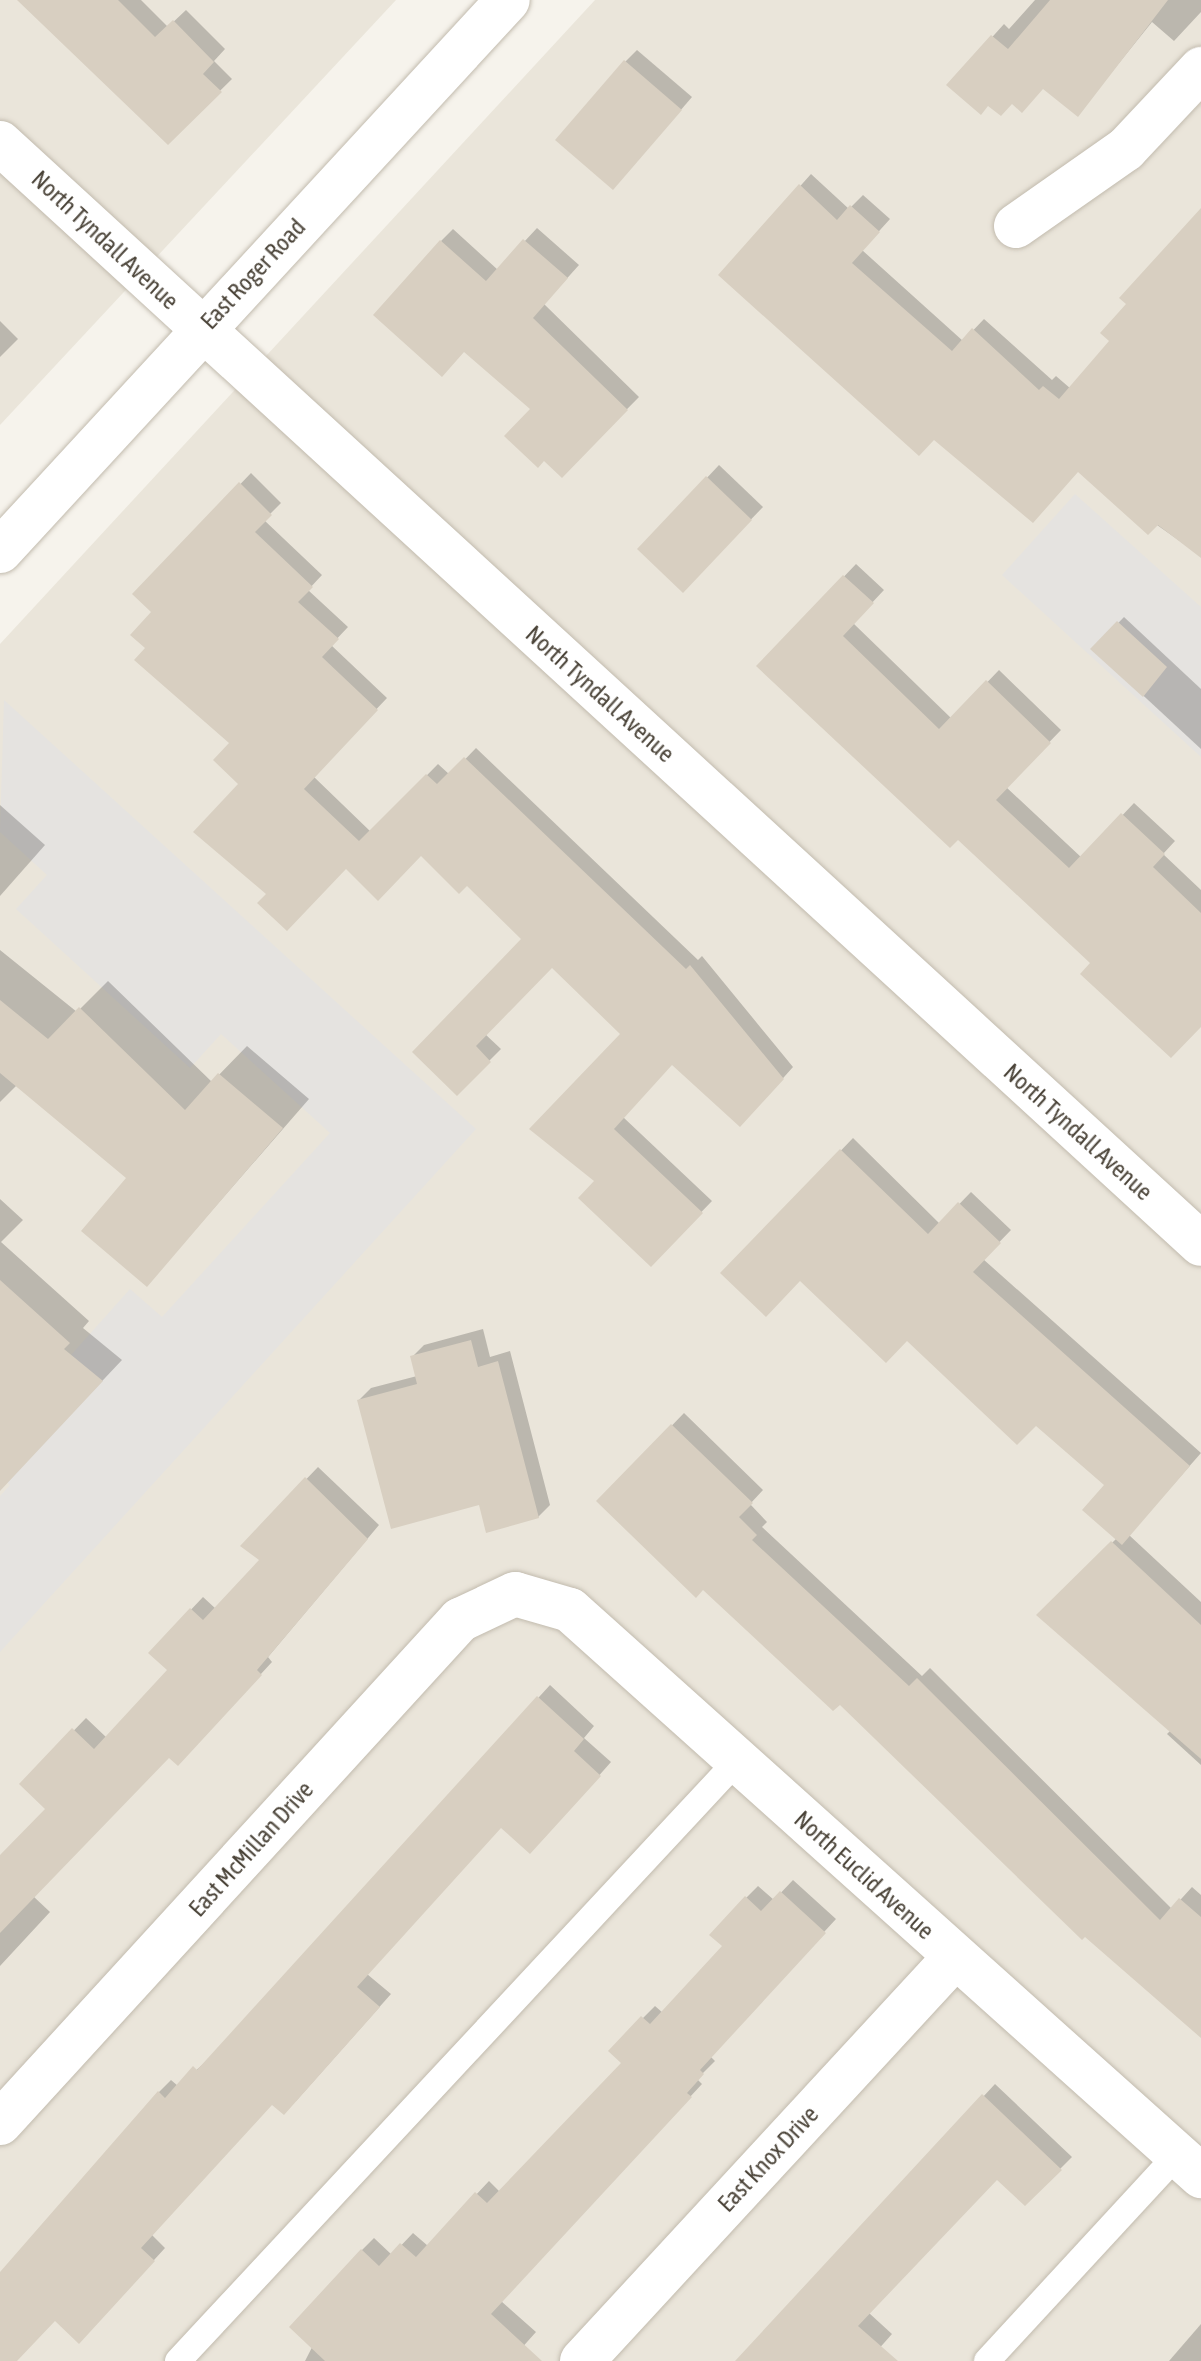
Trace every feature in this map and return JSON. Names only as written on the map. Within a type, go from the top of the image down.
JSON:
[{"type":"street","name":"East Roger Road","points":[[0,551],[508,0]]},
{"type":"street","points":[[1016,226],[1126,149],[1201,69]]},
{"type":"street","name":"North Tyndall Avenue","points":[[0,143],[1201,1244]]},
{"type":"street","name":"North Euclid Avenue","points":[[515,1594],[570,1610],[1189,2165]]},
{"type":"street","name":"East McMillan Drive","points":[[0,2123],[460,1620],[515,1594]]},
{"type":"street","name":"East Knox Drive","points":[[582,2361],[955,1957]]},
{"type":"lane","points":[[178,2361],[737,1761]]},
{"type":"lane","points":[[987,2361],[1189,2165]]},
{"type":"shaded area","points":[[0,0],[396,0],[0,425]]},
{"type":"shaded area","points":[[595,0],[1201,0],[1201,2361],[0,2361],[0,644]]},
{"type":"shaded area","points":[[1075,494],[1201,607],[1201,757],[1002,575]]},
{"type":"shaded area","points":[[4,700],[476,1129],[0,1652],[0,1496],[10,1485],[0,1476],[71,1355],[130,1289],[162,1317],[330,1133],[221,1034],[190,1068],[16,909],[47,875],[0,832]]},
{"type":"building","points":[[17,0],[118,0],[155,37],[173,20],[214,62],[203,74],[222,92],[168,145]]},
{"type":"building","points":[[1050,0],[1168,0],[1078,117],[1043,89],[1022,113],[1012,104],[1001,116],[988,106],[981,115],[946,85],[991,35],[1008,49]]},
{"type":"building","points":[[624,60],[682,110],[613,190],[555,140]]},
{"type":"building","points":[[799,184],[837,220],[850,205],[880,232],[852,263],[952,351],[972,328],[1039,390],[1043,386],[1059,399],[1109,341],[1100,333],[1126,304],[1119,298],[1201,208],[1201,558],[1158,525],[1148,535],[1078,472],[1033,523],[934,440],[919,456],[718,275]]},
{"type":"building","points":[[523,239],[568,278],[533,318],[628,410],[562,478],[544,461],[538,468],[504,436],[530,409],[464,352],[442,377],[373,315],[440,240],[486,281]]},
{"type":"building","points":[[706,476],[752,520],[683,593],[637,549]]},
{"type":"building","points":[[239,482],[272,515],[255,532],[313,587],[298,602],[339,639],[322,657],[378,710],[304,789],[359,841],[426,774],[437,784],[464,757],[686,969],[690,965],[784,1079],[740,1127],[672,1065],[614,1129],[703,1213],[651,1267],[578,1198],[594,1181],[529,1129],[620,1034],[552,968],[476,1046],[491,1062],[457,1096],[412,1052],[521,939],[467,886],[459,894],[421,856],[378,901],[346,869],[287,931],[257,903],[266,894],[193,832],[238,784],[213,760],[229,743],[134,660],[145,648],[130,635],[151,612],[132,594]]},
{"type":"building","points":[[843,575],[874,603],[843,636],[939,729],[986,680],[1051,743],[996,800],[1069,868],[1121,813],[1165,854],[1153,867],[1201,913],[1201,1027],[1171,1058],[1080,974],[1090,963],[958,840],[950,848],[756,666]]},
{"type":"building","points":[[1117,621],[1167,667],[1143,697],[1090,649]]},
{"type":"building","points":[[0,1000],[48,1039],[79,1007],[185,1110],[218,1073],[283,1128],[147,1287],[81,1231],[126,1178],[0,1073]]},
{"type":"building","points":[[840,1149],[928,1234],[958,1202],[1001,1243],[973,1272],[1190,1466],[1122,1545],[1082,1510],[1104,1485],[1036,1426],[1017,1445],[907,1341],[886,1363],[800,1281],[766,1317],[720,1273]]},
{"type":"building","points":[[0,1280],[70,1343],[64,1349],[103,1381],[0,1491]]},
{"type":"building","points":[[471,1340],[478,1367],[498,1361],[539,1518],[486,1533],[479,1505],[391,1529],[357,1400],[417,1384],[410,1356]]},
{"type":"building","points":[[671,1424],[753,1503],[739,1517],[757,1535],[752,1540],[909,1686],[917,1678],[1160,1920],[1179,1898],[1201,1917],[1201,2038],[1085,1937],[1082,1940],[840,1705],[833,1711],[703,1590],[696,1598],[596,1501]]},
{"type":"building","points":[[305,1477],[368,1539],[257,1670],[262,1675],[178,1766],[169,1758],[0,1933],[0,1855],[45,1809],[19,1784],[72,1728],[94,1749],[167,1670],[148,1653],[190,1608],[203,1620],[259,1560],[240,1546]]},
{"type":"building","points":[[1111,1541],[1201,1625],[1201,1759],[1036,1615]]},
{"type":"building","points":[[537,1696],[584,1739],[574,1751],[601,1776],[530,1854],[501,1828],[357,1987],[380,2007],[284,2115],[272,2105],[141,2248],[155,2261],[79,2344],[55,2321],[17,2361],[0,2361],[0,2272],[158,2091],[165,2098],[193,2066],[197,2070]]},
{"type":"building","points":[[780,1891],[826,1933],[700,2070],[704,2074],[687,2093],[692,2097],[491,2314],[542,2361],[325,2361],[289,2327],[361,2249],[379,2266],[400,2243],[416,2257],[475,2192],[487,2203],[621,2063],[608,2051],[641,2016],[650,2024],[722,1946],[709,1935],[745,1896],[761,1911]]},
{"type":"building","points":[[982,2094],[1062,2170],[1025,2206],[997,2180],[858,2326],[898,2361],[735,2361]]}]
